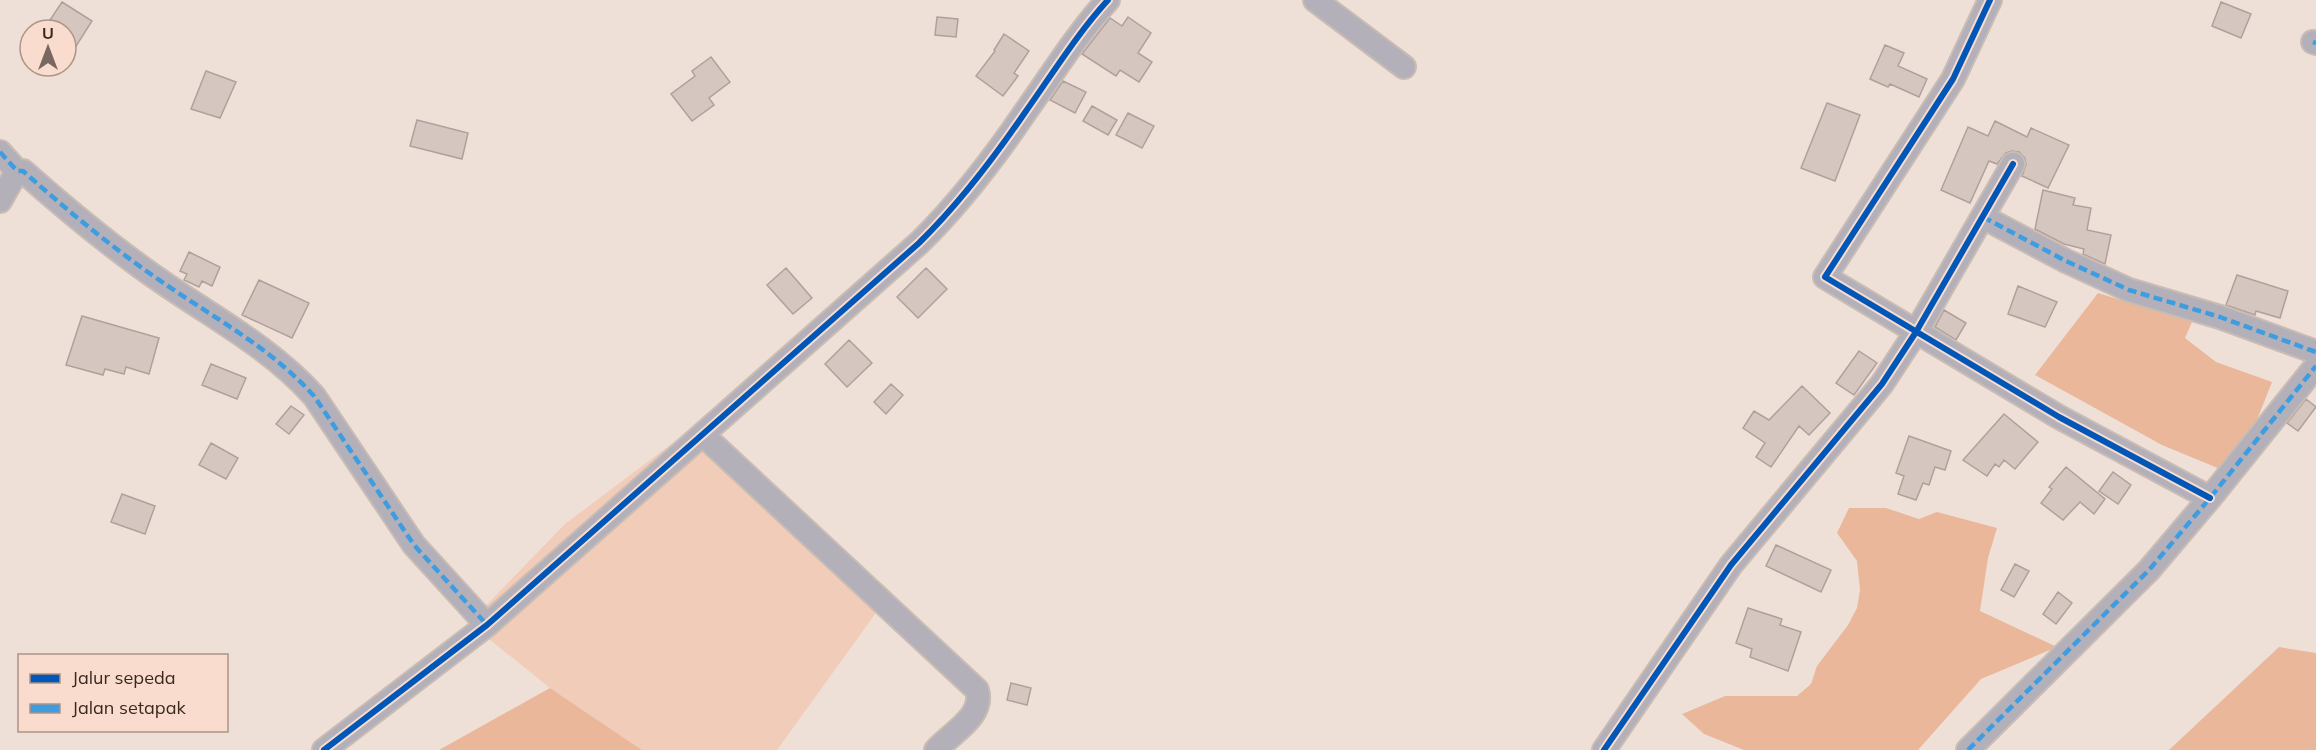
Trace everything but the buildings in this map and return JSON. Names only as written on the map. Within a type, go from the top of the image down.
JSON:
[{"type":"street","points":[[324,750],[487,624],[919,243],[946,216],[988,163],[1061,59],[1108,0]]},
{"type":"street","points":[[1315,0],[1404,68]]},
{"type":"street","points":[[1990,0],[1953,79],[1825,277],[2059,417],[2210,498]]},
{"type":"street","points":[[0,152],[17,171],[22,171],[78,220],[163,283],[249,340],[299,380],[314,396],[352,456],[414,544],[487,624]]},
{"type":"street","points":[[1604,750],[1731,565],[1868,401],[1916,332],[2013,164]]},
{"type":"street","points":[[0,201],[17,171]]},
{"type":"street","points":[[1983,217],[2066,261],[2129,290],[2220,317],[2316,352]]},
{"type":"street","points":[[1968,750],[2149,570],[2316,366]]},
{"type":"street","points":[[703,435],[977,690],[979,704],[975,713],[936,750]]},
{"type":"shaded area","points":[[2098,293],[2192,322],[2185,338],[2216,362],[2272,382],[2257,420],[2220,469],[2162,445],[2035,375]]},
{"type":"shaded area","points":[[690,430],[891,592],[777,750],[642,750],[550,688],[469,623],[565,524]]},
{"type":"shaded area","points":[[1849,508],[1886,508],[1919,519],[1937,512],[1997,528],[1988,558],[1980,611],[2057,647],[1981,679],[1918,750],[1744,750],[1704,734],[1682,714],[1725,696],[1797,696],[1811,684],[1817,666],[1848,625],[1857,608],[1860,590],[1857,561],[1837,533]]},
{"type":"shaded area","points":[[2279,647],[2316,653],[2316,750],[2169,750]]},
{"type":"shaded area","points":[[550,688],[642,750],[439,750]]},
{"type":"marked path","points":[[0,152],[17,171],[23,171],[110,244],[262,349],[298,379],[314,396],[414,545],[487,625]]},
{"type":"marked path","points":[[1983,217],[2066,261],[2129,290],[2220,317],[2316,352]]},
{"type":"marked path","points":[[1968,750],[2149,570],[2316,366]]},
{"type":"cycle path","points":[[324,750],[487,625],[919,243],[976,180],[1076,40],[1108,0]]},
{"type":"cycle path","points":[[1990,0],[1953,79],[1825,277],[2059,417],[2210,498]]},
{"type":"cycle path","points":[[1604,750],[1731,565],[1882,384],[1916,332],[2013,164]]}]
